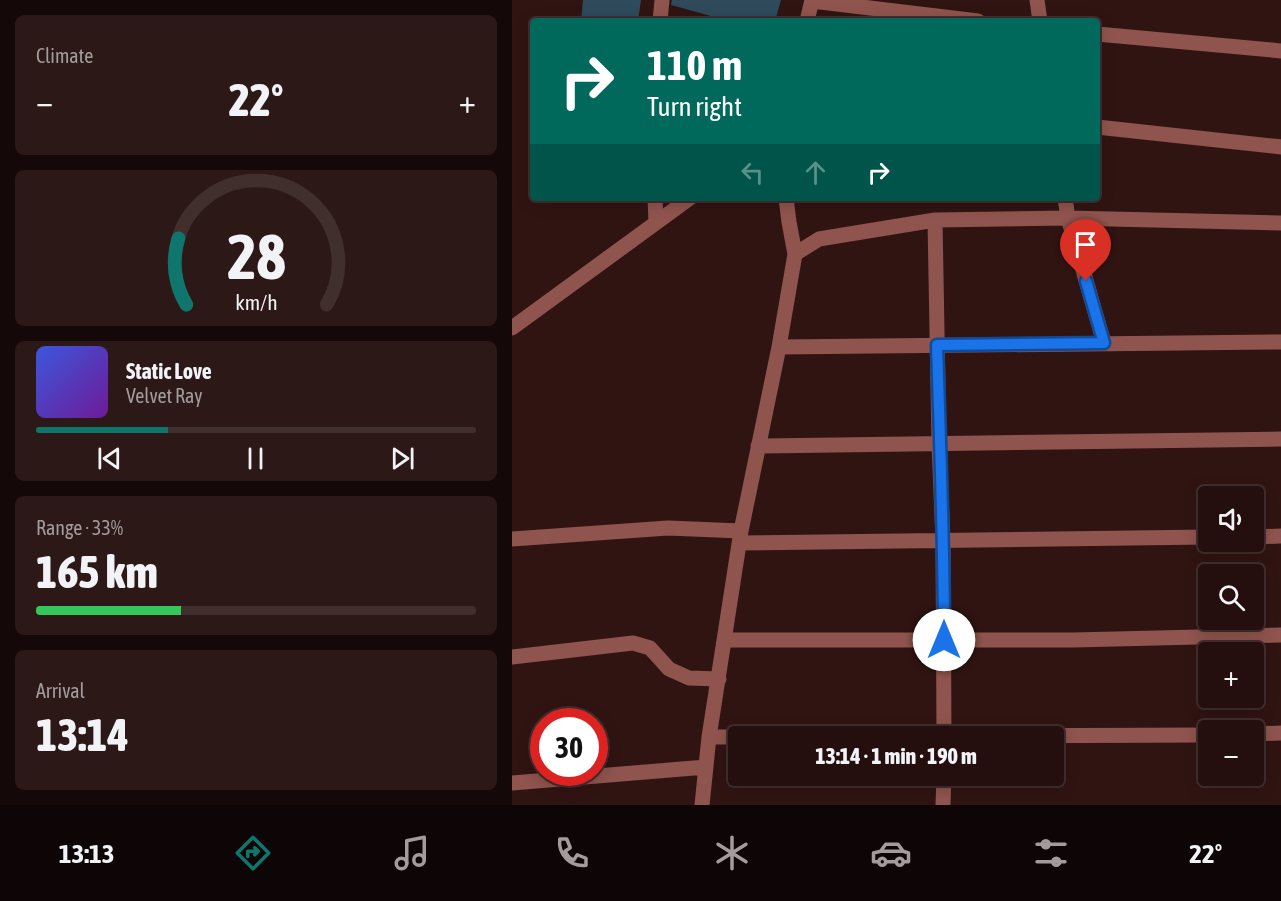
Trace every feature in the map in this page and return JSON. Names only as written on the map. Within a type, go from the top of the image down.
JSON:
[{"type":"street","points":[[660,18],[662,0]]},
{"type":"street","points":[[808,18],[812,0],[954,18]]},
{"type":"street","points":[[1037,0],[1040,18]]},
{"type":"street","points":[[1100,34],[1282,51]]},
{"type":"street","points":[[1100,127],[1282,147]]},
{"type":"street","points":[[655,201],[656,222]]},
{"type":"street","points":[[512,328],[686,201]]},
{"type":"street","points":[[702,805],[709,737],[740,537],[779,347],[795,254],[786,201]]},
{"type":"street","points":[[1065,201],[1068,218],[1104,343]]},
{"type":"street","points":[[795,254],[819,239],[935,220],[1068,218],[1282,223]]},
{"type":"street","points":[[935,220],[943,540],[944,726]]},
{"type":"street","points":[[779,347],[1282,342]]},
{"type":"street","points":[[758,446],[1282,439]]},
{"type":"street","points":[[512,539],[668,528],[740,537],[943,540],[1198,537]]},
{"type":"street","points":[[1264,537],[1282,536]]},
{"type":"street","points":[[725,640],[1085,640],[1282,635]]},
{"type":"street","points":[[512,657],[633,643],[650,648],[669,669],[689,678],[719,679]]},
{"type":"street","points":[[1264,734],[1282,733]]},
{"type":"street","points":[[1064,736],[1198,735]]},
{"type":"street","points":[[709,737],[728,737]]},
{"type":"street","points":[[512,783],[706,767]]},
{"type":"street","points":[[943,805],[944,786]]},
{"type":"building","points":[[583,0],[641,0],[638,18],[581,18]]},
{"type":"building","points":[[672,0],[781,0],[776,18],[718,18],[671,5]]},
{"type":"route","points":[[944,640],[937,345],[1104,343],[1086,281]]}]
